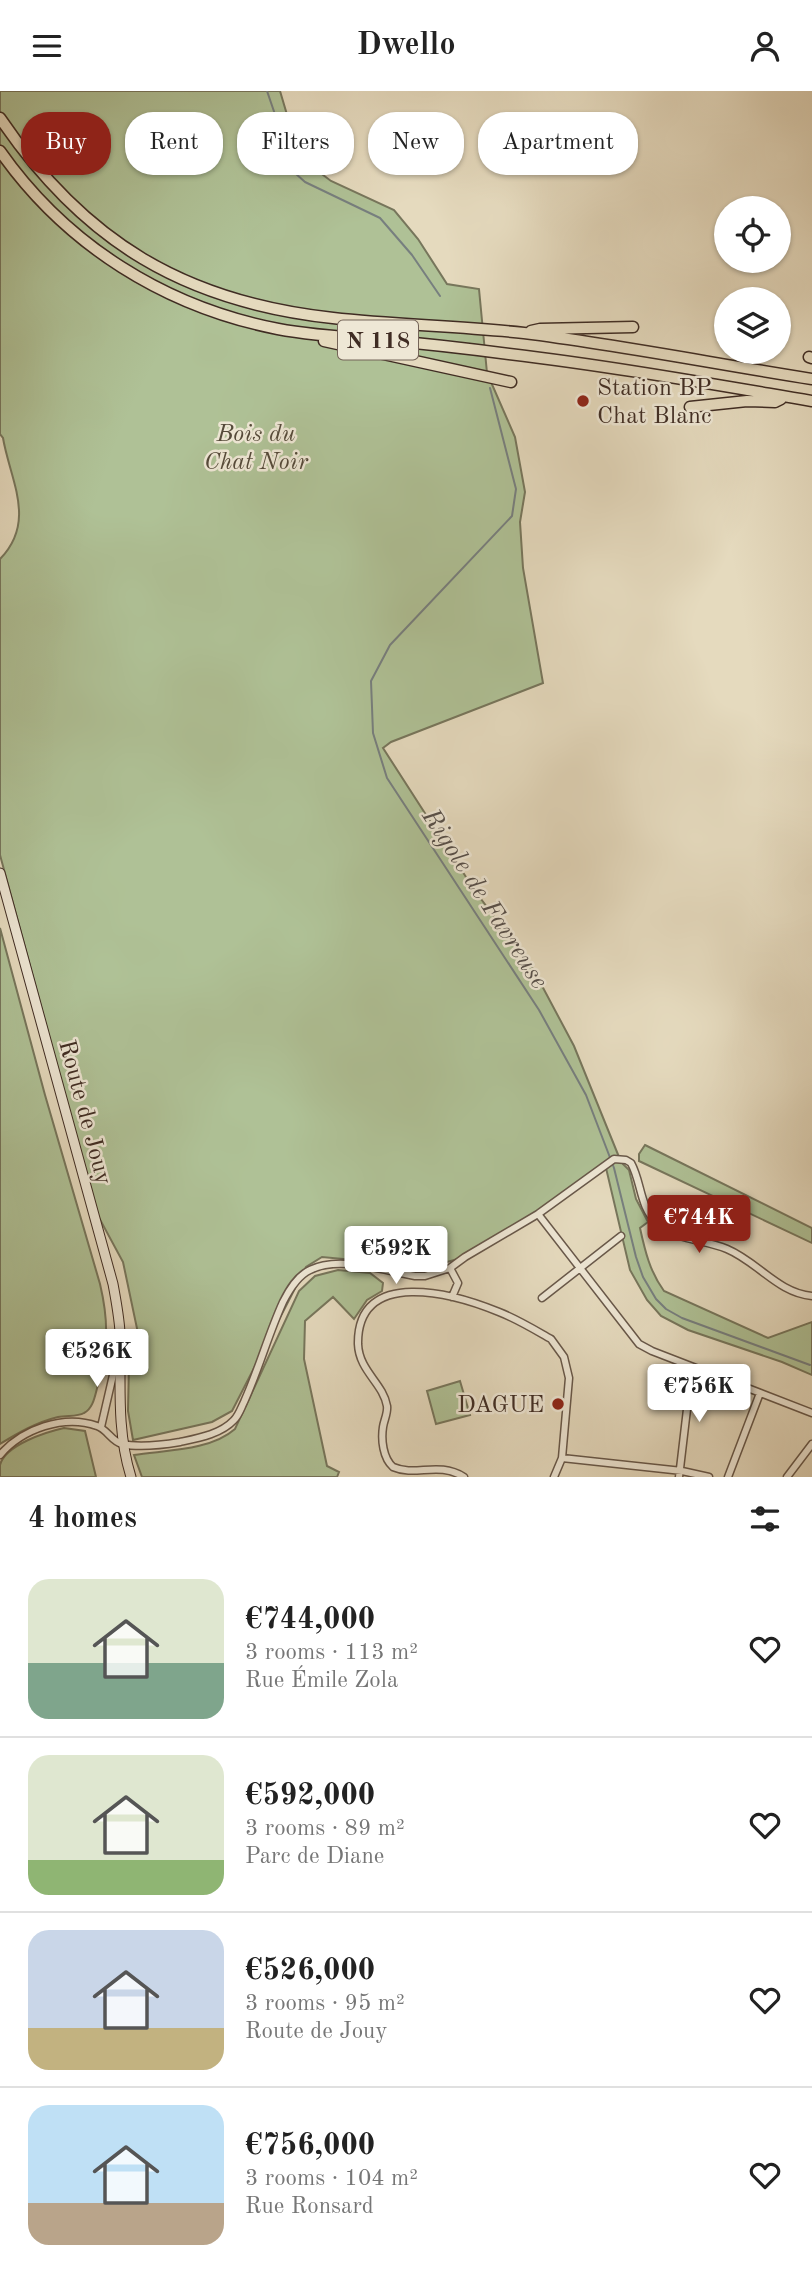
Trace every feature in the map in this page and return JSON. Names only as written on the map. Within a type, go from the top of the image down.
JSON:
[{"type":"highway","name":"N 118","points":[[0,118],[38,170],[83,216],[127,250],[182,280],[246,302],[310,315],[523,333],[812,379]]},
{"type":"highway","name":"N 118","points":[[0,151],[34,195],[71,231],[149,284],[210,310],[256,324],[299,332],[521,355],[812,401]]},
{"type":"highway","points":[[523,333],[540,329],[633,327]]},
{"type":"highway","points":[[299,332],[313,339],[511,382]]},
{"type":"highway","points":[[690,407],[747,401],[775,402],[785,397]]},
{"type":"main road","name":"Route de Jouy","points":[[0,873],[113,1284],[120,1329],[119,1399],[123,1444],[131,1477]]},
{"type":"street","points":[[0,1455],[20,1439],[57,1422],[77,1422],[100,1427],[114,1440],[136,1446],[179,1442],[214,1433],[234,1420],[249,1392],[274,1322],[287,1296],[293,1285],[310,1270],[337,1264],[425,1276],[450,1268],[538,1214],[614,1160],[631,1163],[645,1207],[666,1230],[683,1238],[728,1250],[758,1267],[782,1287],[812,1296]]},
{"type":"street","points":[[538,1214],[639,1344],[652,1352],[812,1413]]},
{"type":"street","points":[[542,1298],[621,1236]]},
{"type":"street","points":[[450,1268],[458,1283],[452,1297]]},
{"type":"street","points":[[464,1477],[443,1470],[411,1476],[401,1473],[389,1463],[384,1454],[382,1430],[387,1409],[377,1384],[364,1366],[358,1348],[363,1315],[384,1296],[393,1292],[452,1297],[498,1311],[551,1339],[567,1364],[569,1378],[562,1458],[554,1477]]},
{"type":"street","name":"Route de Jouy","points":[[100,1427],[119,1364]]},
{"type":"street","points":[[680,1474],[692,1367]]},
{"type":"street","points":[[728,1477],[760,1393]]},
{"type":"street","points":[[787,1477],[812,1444]]},
{"type":"street","points":[[562,1458],[709,1477]]},
{"type":"green space","name":"Bois du Chat Noir","points":[[0,91],[280,91],[286,112],[237,112],[237,175],[323,175],[394,210],[418,239],[447,284],[479,289],[487,373],[515,437],[525,492],[520,522],[523,568],[543,683],[391,742],[383,748],[475,891],[532,967],[574,1046],[619,1157],[549,1207],[465,1257],[429,1267],[322,1257],[306,1267],[232,1411],[212,1422],[133,1440],[128,1411],[129,1364],[136,1352],[139,1338],[123,1262],[97,1214],[0,855],[0,559],[11,545],[19,515],[15,485],[0,434]]},
{"type":"green space","points":[[0,928],[100,1284],[106,1335],[101,1372],[90,1408],[78,1415],[43,1422],[0,1444]]},
{"type":"green space","points":[[645,1145],[812,1228],[812,1243],[639,1161],[639,1154]]},
{"type":"green space","points":[[616,1161],[623,1162],[629,1170],[636,1199],[648,1222],[640,1228],[646,1253],[664,1291],[768,1338],[812,1322],[812,1375],[688,1330],[661,1316],[647,1300],[630,1270],[606,1168]]},
{"type":"green space","points":[[338,1270],[370,1273],[383,1283],[382,1291],[367,1300],[354,1319],[333,1297],[305,1321],[304,1359],[327,1466],[339,1472],[337,1477],[142,1477],[134,1455],[200,1446],[235,1429],[299,1291],[315,1276]]},
{"type":"green space","points":[[460,1381],[470,1415],[436,1424],[427,1391]]},
{"type":"green space","points":[[64,1428],[85,1431],[96,1477],[0,1477],[0,1465],[10,1451],[37,1436]]},
{"type":"waterway","name":"Rigole de Favreuse","points":[[267,91],[295,173],[305,182],[380,218],[412,255],[440,296]]},
{"type":"waterway","name":"Rigole de Favreuse","points":[[490,388],[516,489],[512,516],[390,645],[371,681],[373,733],[387,778],[539,1010],[586,1095],[614,1168],[636,1257],[643,1277],[656,1299],[666,1309],[682,1318],[810,1365]]},
{"type":"place","name":"Station BP Chat Blanc","points":[[583,401]]},
{"type":"place","name":"DAGUE","points":[[558,1404]]}]
